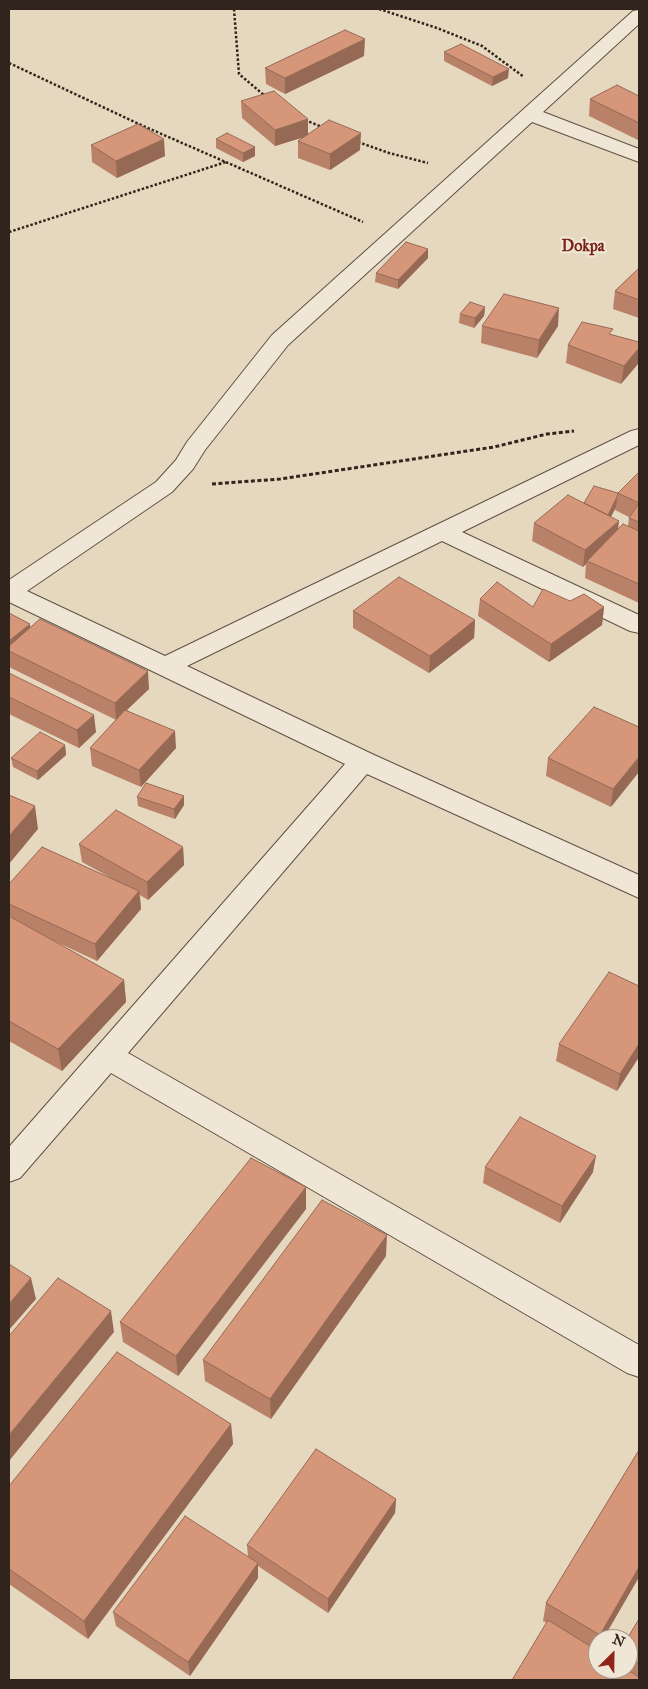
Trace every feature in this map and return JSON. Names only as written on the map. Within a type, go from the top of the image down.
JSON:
[{"type":"street","points":[[9,591],[164,488],[185,464],[195,447],[280,340],[639,15]]},
{"type":"street","points":[[530,114],[639,156]]},
{"type":"street","points":[[166,666],[639,436]]},
{"type":"street","points":[[442,532],[639,625]]},
{"type":"street","points":[[9,591],[363,761],[639,887]]},
{"type":"street","points":[[9,1169],[363,761]]},
{"type":"street","points":[[107,1056],[639,1362]]},
{"type":"path","points":[[234,9],[239,74],[266,97]]},
{"type":"path","points":[[379,9],[437,28],[482,46],[548,97]]},
{"type":"path","points":[[9,63],[141,125],[396,236]]},
{"type":"path","points":[[304,120],[328,130]]},
{"type":"path","points":[[354,140],[389,153],[467,172]]},
{"type":"path","points":[[9,232],[226,162]]},
{"type":"path","points":[[164,488],[280,479],[494,447],[547,434],[582,432]]},
{"type":"building","points":[[345,30],[365,39],[285,78],[265,68]]},
{"type":"building","points":[[461,44],[509,69],[493,77],[444,52]]},
{"type":"building","points":[[617,85],[639,96],[639,123],[590,99]]},
{"type":"building","points":[[274,91],[308,119],[275,130],[241,101]]},
{"type":"building","points":[[329,120],[361,133],[330,154],[298,141]]},
{"type":"building","points":[[138,124],[164,139],[116,161],[91,145]]},
{"type":"building","points":[[227,133],[255,147],[243,153],[216,139]]},
{"type":"building","points":[[406,242],[428,249],[398,280],[376,273]]},
{"type":"building","points":[[639,268],[639,300],[615,291]]},
{"type":"building","points":[[504,294],[559,308],[539,340],[482,326]]},
{"type":"building","points":[[470,302],[485,307],[475,318],[460,314]]},
{"type":"building","points":[[582,322],[613,329],[609,334],[639,342],[639,348],[624,366],[568,345]]},
{"type":"building","points":[[639,472],[639,503],[618,493]]},
{"type":"building","points":[[594,486],[618,493],[608,515],[584,503]]},
{"type":"building","points":[[568,495],[619,521],[585,550],[534,523]]},
{"type":"building","points":[[639,503],[639,522],[629,518]]},
{"type":"building","points":[[623,524],[639,531],[639,584],[587,561]]},
{"type":"building","points":[[399,577],[475,620],[430,656],[353,611]]},
{"type":"building","points":[[497,582],[533,607],[543,589],[570,601],[584,594],[604,607],[551,644],[480,599]]},
{"type":"building","points":[[9,613],[30,624],[9,641]]},
{"type":"building","points":[[40,619],[148,671],[115,703],[9,651],[9,646]]},
{"type":"building","points":[[9,673],[94,715],[77,730],[9,697]]},
{"type":"building","points":[[594,707],[639,727],[639,757],[613,789],[548,758]]},
{"type":"building","points":[[125,710],[175,731],[139,770],[90,748]]},
{"type":"building","points":[[40,732],[65,745],[37,771],[11,758]]},
{"type":"building","points":[[146,783],[184,796],[174,809],[137,797]]},
{"type":"building","points":[[9,795],[35,806],[9,836]]},
{"type":"building","points":[[116,810],[183,847],[147,882],[79,844]]},
{"type":"building","points":[[42,847],[139,891],[95,944],[9,904],[9,884]]},
{"type":"building","points":[[9,916],[124,980],[58,1049],[9,1021]]},
{"type":"building","points":[[609,972],[639,986],[639,1044],[620,1074],[559,1044]]},
{"type":"building","points":[[520,1117],[596,1156],[562,1206],[485,1167]]},
{"type":"building","points":[[251,1158],[306,1187],[176,1356],[120,1322]]},
{"type":"building","points":[[322,1200],[387,1235],[270,1399],[203,1360]]},
{"type":"building","points":[[9,1264],[31,1278],[9,1304]]},
{"type":"building","points":[[58,1278],[111,1311],[9,1435],[9,1336]]},
{"type":"building","points":[[117,1352],[231,1424],[84,1621],[9,1569],[9,1486]]},
{"type":"building","points":[[316,1449],[396,1499],[328,1599],[247,1545]]},
{"type":"building","points":[[639,1450],[639,1567],[603,1629],[590,1629],[546,1603]]},
{"type":"building","points":[[185,1516],[258,1563],[188,1662],[113,1612]]},
{"type":"building","points":[[639,1619],[639,1664],[638,1629],[633,1629]]},
{"type":"building","points":[[548,1620],[588,1645],[588,1679],[638,1679],[639,1677],[639,1680],[512,1680]]},
{"type":"district","name":"Dokpa","points":[[583,247]]}]
